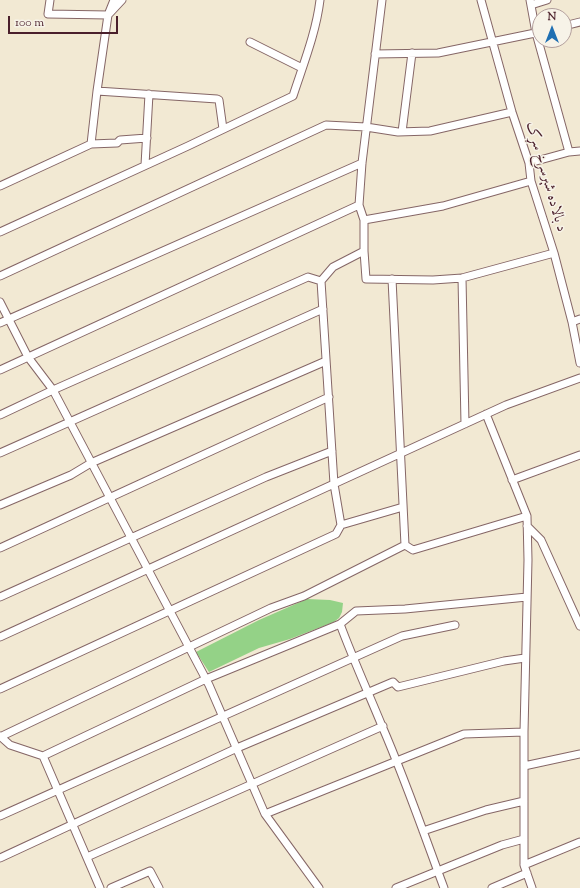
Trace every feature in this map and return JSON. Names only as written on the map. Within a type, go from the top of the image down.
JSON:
[{"type":"street","points":[[50,0],[48,14],[108,15],[122,0]]},
{"type":"street","points":[[91,144],[108,15],[114,0]]},
{"type":"street","points":[[0,232],[293,96],[317,16],[320,0]]},
{"type":"street","points":[[382,0],[366,127],[359,205],[364,220],[366,279],[432,280],[462,278],[554,253]]},
{"type":"street","name":"د بالاده شېرسرخ سړک","points":[[481,0],[512,112],[529,163],[531,181],[554,253],[572,322],[580,363]]},
{"type":"street","points":[[530,2],[547,0]]},
{"type":"street","points":[[375,54],[438,53],[532,34]]},
{"type":"street","points":[[250,42],[302,68]]},
{"type":"street","points":[[542,48],[569,152]]},
{"type":"street","points":[[402,132],[412,53]]},
{"type":"street","points":[[97,91],[217,99],[219,100],[223,129]]},
{"type":"street","points":[[145,165],[149,94]]},
{"type":"street","points":[[0,276],[326,125],[366,127],[402,132],[430,131],[512,112]]},
{"type":"street","points":[[0,186],[91,144],[117,143],[120,140],[147,138]]},
{"type":"street","points":[[529,163],[569,152],[580,151]]},
{"type":"street","points":[[0,323],[362,163]]},
{"type":"street","points":[[364,220],[443,206],[531,181]]},
{"type":"street","points":[[0,370],[359,205]]},
{"type":"street","points":[[0,689],[336,534],[341,525],[334,484],[322,281],[333,267],[364,251]]},
{"type":"street","points":[[0,415],[308,277],[322,281]]},
{"type":"street","points":[[462,278],[465,424]]},
{"type":"street","points":[[392,279],[405,546]]},
{"type":"street","points":[[0,302],[28,357],[53,390],[190,648],[223,716],[266,814],[319,888]]},
{"type":"street","points":[[0,453],[323,309]]},
{"type":"street","points":[[572,322],[580,319]]},
{"type":"street","points":[[0,506],[70,475],[91,463],[326,361]]},
{"type":"street","points":[[0,637],[506,405],[580,378]]},
{"type":"street","points":[[0,548],[329,397]]},
{"type":"street","points":[[486,414],[527,516],[528,560],[524,732],[524,865],[532,888]]},
{"type":"street","points":[[0,597],[266,477],[332,451]]},
{"type":"street","points":[[512,480],[580,455]]},
{"type":"street","points":[[341,525],[403,507]]},
{"type":"street","points":[[405,546],[414,550],[527,516]]},
{"type":"street","points":[[527,526],[541,540],[580,626]]},
{"type":"street","points":[[405,546],[304,596],[271,608],[190,648],[42,716],[0,737],[10,745],[43,756],[206,679],[340,624],[356,611],[405,609],[527,597]]},
{"type":"street","points":[[340,624],[352,657],[383,726],[444,888]]},
{"type":"street","points":[[0,816],[352,657],[402,636],[455,625]]},
{"type":"street","points":[[0,858],[237,748],[393,682],[398,687],[504,661],[525,658]]},
{"type":"street","points":[[87,857],[383,726]]},
{"type":"street","points":[[266,814],[464,734],[524,732]]},
{"type":"street","points":[[524,766],[580,754]]},
{"type":"street","points":[[43,756],[100,888]]},
{"type":"street","points":[[423,831],[486,810],[524,802]]},
{"type":"street","points":[[396,888],[437,870],[502,845],[524,839]]},
{"type":"street","points":[[524,865],[580,842]]},
{"type":"street","points":[[111,888],[150,871],[159,888]]},
{"type":"street","points":[[492,888],[527,873]]},
{"type":"green space","points":[[307,599],[330,600],[343,603],[342,612],[339,618],[334,622],[290,639],[259,648],[209,672],[196,652],[259,620]]}]
